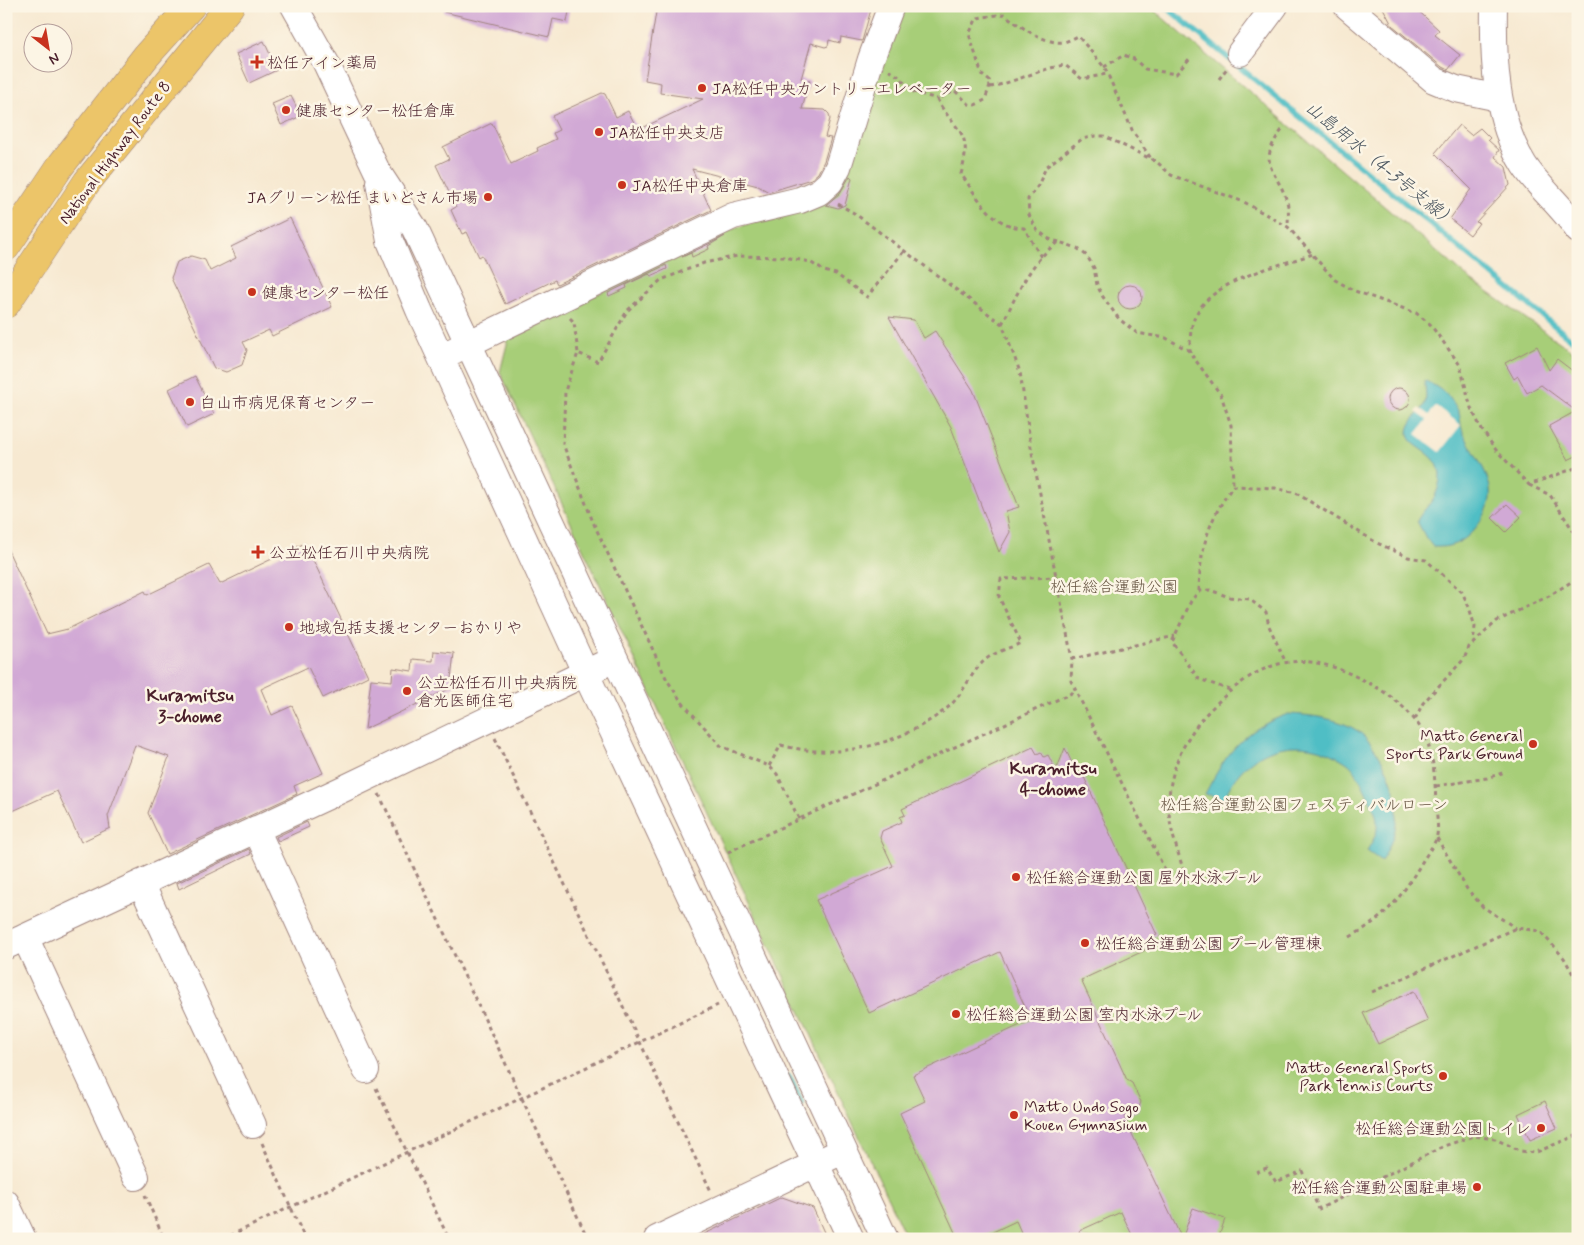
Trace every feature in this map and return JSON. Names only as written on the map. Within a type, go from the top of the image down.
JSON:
[{"type":"highway","name":"National Highway Route 8","points":[[6,247],[61,165],[147,55],[191,6]]},
{"type":"highway","name":"National Highway Route 8","points":[[6,304],[88,182],[230,6]]},
{"type":"street","points":[[294,6],[326,63],[377,171],[415,229],[885,1239]]},
{"type":"street","points":[[441,357],[733,216],[800,200],[819,192],[830,182],[838,167],[871,60],[891,6]]},
{"type":"street","points":[[1233,60],[1275,6]]},
{"type":"street","points":[[1347,6],[1434,80],[1456,90],[1499,98]]},
{"type":"street","points":[[1494,6],[1499,98],[1506,129],[1524,166],[1578,230]]},
{"type":"street","points":[[377,171],[390,241],[419,310],[585,672],[851,1239]]},
{"type":"street","points":[[419,310],[446,297]]},
{"type":"street","points":[[472,428],[501,414]]},
{"type":"street","points":[[136,1176],[15,942],[256,830],[616,658]]},
{"type":"street","points":[[256,830],[366,1070]]},
{"type":"street","points":[[141,883],[254,1125]]},
{"type":"street","points":[[657,1239],[844,1151]]},
{"type":"street","points":[[6,1203],[23,1239]]},
{"type":"path","points":[[871,60],[898,76],[914,92],[937,99],[955,91],[968,104],[975,105],[985,100],[991,82],[982,75],[969,34],[977,18],[1004,14],[1023,29],[1048,40],[1063,42],[1078,36],[1104,68],[1133,132],[1152,160]]},
{"type":"path","points":[[1104,68],[1124,55],[1134,59],[1144,69],[1176,74],[1191,57]]},
{"type":"path","points":[[1219,79],[1233,60]]},
{"type":"path","points":[[989,87],[1022,79],[1051,67],[1065,65],[1082,79],[1107,74]]},
{"type":"path","points":[[937,99],[947,117],[964,136],[966,150],[961,174],[989,213],[1006,225],[1024,228],[1041,257]]},
{"type":"path","points":[[1282,130],[1273,142],[1268,164],[1288,206],[1288,227]]},
{"type":"path","points":[[1230,690],[1199,679],[1172,642],[1191,601],[1199,591],[1200,560],[1209,528],[1218,506],[1233,486],[1231,425],[1221,396],[1190,352],[1166,338],[1137,333],[1119,319],[1103,297],[1097,285],[1094,268],[1087,256],[1077,248],[1049,239],[1037,230],[1029,216],[1028,199],[1038,186],[1046,167],[1082,139],[1104,136],[1152,160],[1171,175],[1244,202],[1288,227],[1335,280],[1416,313],[1430,324],[1460,364],[1471,408],[1482,430],[1496,450],[1529,485],[1550,495],[1578,538]]},
{"type":"path","points":[[819,192],[854,213],[1002,324],[1020,372],[1031,447],[1072,659],[1072,681],[1172,884]]},
{"type":"path","points":[[1002,324],[1041,257],[1047,249],[1059,242]]},
{"type":"path","points":[[578,353],[598,362],[626,311],[661,280],[704,262],[738,256],[785,257],[810,262],[824,271],[836,274],[867,296],[904,251]]},
{"type":"path","points":[[1190,352],[1193,322],[1201,307],[1213,293],[1249,274],[1313,254]]},
{"type":"path","points":[[554,301],[574,322],[578,353],[566,391],[563,444],[593,522],[651,646],[680,700],[721,746],[769,766],[777,774],[799,819]]},
{"type":"path","points":[[1529,485],[1578,467]]},
{"type":"path","points":[[1233,486],[1275,488],[1296,493],[1377,543],[1408,557],[1426,560],[1462,592],[1475,627],[1473,643]]},
{"type":"path","points":[[1415,720],[1423,703],[1464,659],[1473,643],[1497,621],[1549,596],[1574,580],[1578,573]]},
{"type":"path","points":[[769,766],[781,744],[798,750],[859,750],[898,737],[948,709],[984,660],[1022,643],[999,597],[1002,579],[1057,577]]},
{"type":"path","points":[[1199,591],[1210,590],[1229,597],[1249,599],[1266,612],[1269,626],[1286,663]]},
{"type":"path","points":[[1072,659],[1175,636]]},
{"type":"path","points":[[1186,879],[1169,814],[1174,770],[1182,749],[1209,710],[1230,690],[1256,672],[1300,660],[1323,662],[1375,686],[1400,704],[1415,720],[1426,739],[1435,772],[1437,838],[1467,889],[1484,907],[1516,928],[1540,931],[1564,958],[1578,982]]},
{"type":"path","points":[[710,860],[1076,690]]},
{"type":"path","points":[[486,720],[720,1209]]},
{"type":"path","points":[[1436,786],[1487,778],[1505,772]]},
{"type":"path","points":[[370,776],[588,1239]]},
{"type":"path","points":[[1348,938],[1398,902],[1437,838]]},
{"type":"path","points":[[1372,992],[1516,928]]},
{"type":"path","points":[[223,1239],[738,996]]},
{"type":"path","points":[[366,1070],[449,1239]]},
{"type":"path","points":[[254,1125],[304,1239]]},
{"type":"path","points":[[1256,1172],[1267,1168],[1276,1182],[1302,1171],[1319,1209],[1444,1146],[1474,1136],[1494,1139],[1520,1151],[1534,1153],[1578,1135]]},
{"type":"path","points":[[136,1176],[164,1239]]},
{"type":"green space","name":"松任総合運動公園","points":[[897,6],[1149,6],[1472,281],[1578,355],[1578,1239],[907,1239],[500,372],[509,336],[733,229],[826,199]]},
{"type":"water","points":[[1424,380],[1445,393],[1456,407],[1460,415],[1463,432],[1484,469],[1490,492],[1489,504],[1473,531],[1460,542],[1445,547],[1433,547],[1417,521],[1435,496],[1440,481],[1439,470],[1435,461],[1415,445],[1408,433],[1412,421],[1425,403]]},
{"type":"water","points":[[1288,714],[1324,718],[1342,723],[1365,736],[1380,757],[1387,770],[1396,796],[1397,809],[1394,835],[1381,861],[1367,851],[1375,836],[1377,824],[1375,813],[1358,776],[1349,764],[1328,753],[1310,747],[1293,746],[1276,749],[1260,756],[1246,766],[1234,781],[1224,799],[1205,794],[1221,766],[1238,744],[1259,727]]},
{"type":"pier","points":[[1436,406],[1461,425],[1440,452],[1416,434],[1427,420],[1416,412],[1419,408],[1429,415]]},
{"type":"building","points":[[444,6],[570,6],[567,22],[553,19],[549,37],[444,12]]},
{"type":"building","points":[[657,6],[872,6],[862,41],[841,37],[840,43],[829,40],[828,46],[825,47],[811,43],[801,79],[810,81],[802,109],[825,110],[829,114],[830,119],[825,137],[831,138],[818,173],[811,179],[769,192],[758,186],[692,169],[711,210],[557,284],[555,280],[505,304],[482,255],[479,257],[467,232],[462,234],[451,210],[456,207],[436,165],[449,159],[443,147],[492,123],[511,164],[538,151],[537,148],[556,139],[553,133],[559,130],[552,116],[602,93],[605,94],[616,117],[628,111],[638,130],[703,99],[660,93],[661,83],[645,80]]},
{"type":"building","points":[[1382,6],[1413,6],[1439,30],[1435,35],[1460,55],[1448,70],[1442,67],[1392,25]]},
{"type":"building","name":"松任アイン薬局","points":[[264,41],[277,70],[249,83],[236,54]]},
{"type":"building","name":"健康センター松任倉庫","points":[[291,96],[301,116],[281,125],[272,104]]},
{"type":"building","points":[[1459,125],[1471,135],[1480,128],[1490,138],[1488,140],[1499,150],[1495,157],[1506,167],[1510,185],[1476,222],[1479,223],[1470,235],[1450,219],[1471,189],[1435,153]]},
{"type":"building","points":[[850,176],[852,178],[845,205],[838,208],[826,205],[840,193]]},
{"type":"building","name":"健康センター松任","points":[[290,218],[332,307],[272,336],[269,330],[243,342],[247,350],[242,365],[226,372],[214,368],[171,278],[177,262],[191,256],[205,260],[210,271],[236,258],[231,247]]},
{"type":"building","points":[[725,236],[708,246],[709,249],[692,257],[691,253],[682,257]]},
{"type":"building","points":[[666,265],[667,269],[651,276],[649,274],[626,285],[627,288],[609,296],[608,293]]},
{"type":"building","points":[[1125,285],[1135,285],[1142,292],[1142,302],[1135,309],[1125,309],[1118,302],[1118,292]]},
{"type":"building","points":[[889,317],[914,320],[924,338],[935,331],[973,390],[1019,507],[1006,511],[1010,532],[999,552],[951,427]]},
{"type":"building","points":[[1537,346],[1549,370],[1557,359],[1578,375],[1578,455],[1568,460],[1549,426],[1576,411],[1541,385],[1527,393],[1518,376],[1514,379],[1505,363]]},
{"type":"building","name":"白山市病児保育センター","points":[[195,376],[214,414],[187,427],[169,389]]},
{"type":"building","points":[[1399,388],[1409,395],[1410,399],[1403,409],[1399,410],[1389,403],[1388,399],[1395,389]]},
{"type":"building","points":[[1507,504],[1521,517],[1506,532],[1492,518]]},
{"type":"building","points":[[305,543],[368,676],[323,698],[308,667],[261,689],[272,715],[292,706],[323,773],[294,786],[297,794],[167,854],[148,813],[169,757],[135,745],[108,816],[110,828],[81,842],[57,791],[6,814],[6,546],[47,634],[68,629],[145,591],[147,595],[209,565],[220,584]]},
{"type":"building","name":"公立松任石川中央病院 倉光医師住宅","points":[[434,651],[454,653],[451,679],[455,686],[365,729],[371,679],[392,681],[393,668],[412,671],[413,659],[433,661]]},
{"type":"building","points":[[1033,747],[1037,754],[1041,752],[1044,757],[1048,755],[1056,771],[1065,748],[1079,778],[1083,775],[1157,935],[1148,939],[1152,947],[1081,980],[1127,1080],[1132,1083],[1141,1102],[1138,1110],[1124,1117],[1182,1239],[1134,1239],[1121,1212],[1079,1231],[1083,1239],[1024,1239],[1016,1221],[978,1239],[958,1239],[900,1113],[925,1101],[913,1075],[1031,1020],[1000,952],[869,1013],[816,900],[893,866],[880,838],[882,831],[902,822],[900,817],[905,815],[902,809]]},
{"type":"building","points":[[307,822],[309,827],[278,841],[276,837]]},
{"type":"building","points":[[249,849],[251,854],[179,889],[177,883]]},
{"type":"building","points":[[1414,991],[1428,1021],[1378,1044],[1363,1013]]},
{"type":"building","points":[[1545,1101],[1557,1128],[1530,1140],[1518,1114]]},
{"type":"building","points":[[782,1197],[813,1208],[827,1239],[694,1239]]},
{"type":"building","points":[[1193,1208],[1225,1219],[1218,1239],[1182,1239]]},
{"type":"waterway","name":"山島用水（4-3号支線）","points":[[1165,6],[1578,345]]},
{"type":"waterway","points":[[789,1076],[802,1103]]},
{"type":"place","name":"松任アイン薬局","points":[[257,62]]},
{"type":"place","name":"JA松任中央カントリーエレベーター","points":[[702,88]]},
{"type":"place","name":"健康センター松任倉庫","points":[[286,110]]},
{"type":"place","name":"JA松任中央支店","points":[[599,132]]},
{"type":"place","name":"JA松任中央倉庫","points":[[622,185]]},
{"type":"place","name":"JAグリーン松任 まいどさん市場","points":[[488,197]]},
{"type":"place","name":"健康センター松任","points":[[252,292]]},
{"type":"place","name":"白山市病児保育センター","points":[[190,402]]},
{"type":"place","name":"公立松任石川中央病院","points":[[258,552]]},
{"type":"place","name":"地域包括支援センターおかりや","points":[[289,627]]},
{"type":"place","name":"公立松任石川中央病院 倉光医師住宅","points":[[407,691]]},
{"type":"place","name":"Matto General Sports Park Ground","points":[[1533,744]]},
{"type":"place","name":"松任総合運動公園 屋外水泳プｰル","points":[[1016,877]]},
{"type":"place","name":"松任総合運動公園 プール管理棟","points":[[1085,943]]},
{"type":"place","name":"松任総合運動公園 室内水泳プｰル","points":[[956,1014]]},
{"type":"place","name":"Matto General Sports Park Tennis Courts","points":[[1443,1076]]},
{"type":"place","name":"Matto Undo Sogo Kouen Gymnasium","points":[[1014,1115]]},
{"type":"place","name":"松任総合運動公園トイレ","points":[[1541,1128]]},
{"type":"place","name":"松任総合運動公園駐車場","points":[[1477,1187]]},
{"type":"district","name":"Kuramitsu 3-chome","points":[[190,705]]},
{"type":"district","name":"Kuramitsu 4-chome","points":[[1053,778]]},
{"type":"park label","name":"松任総合運動公園フェスティバルローン","points":[[1304,804]]}]
